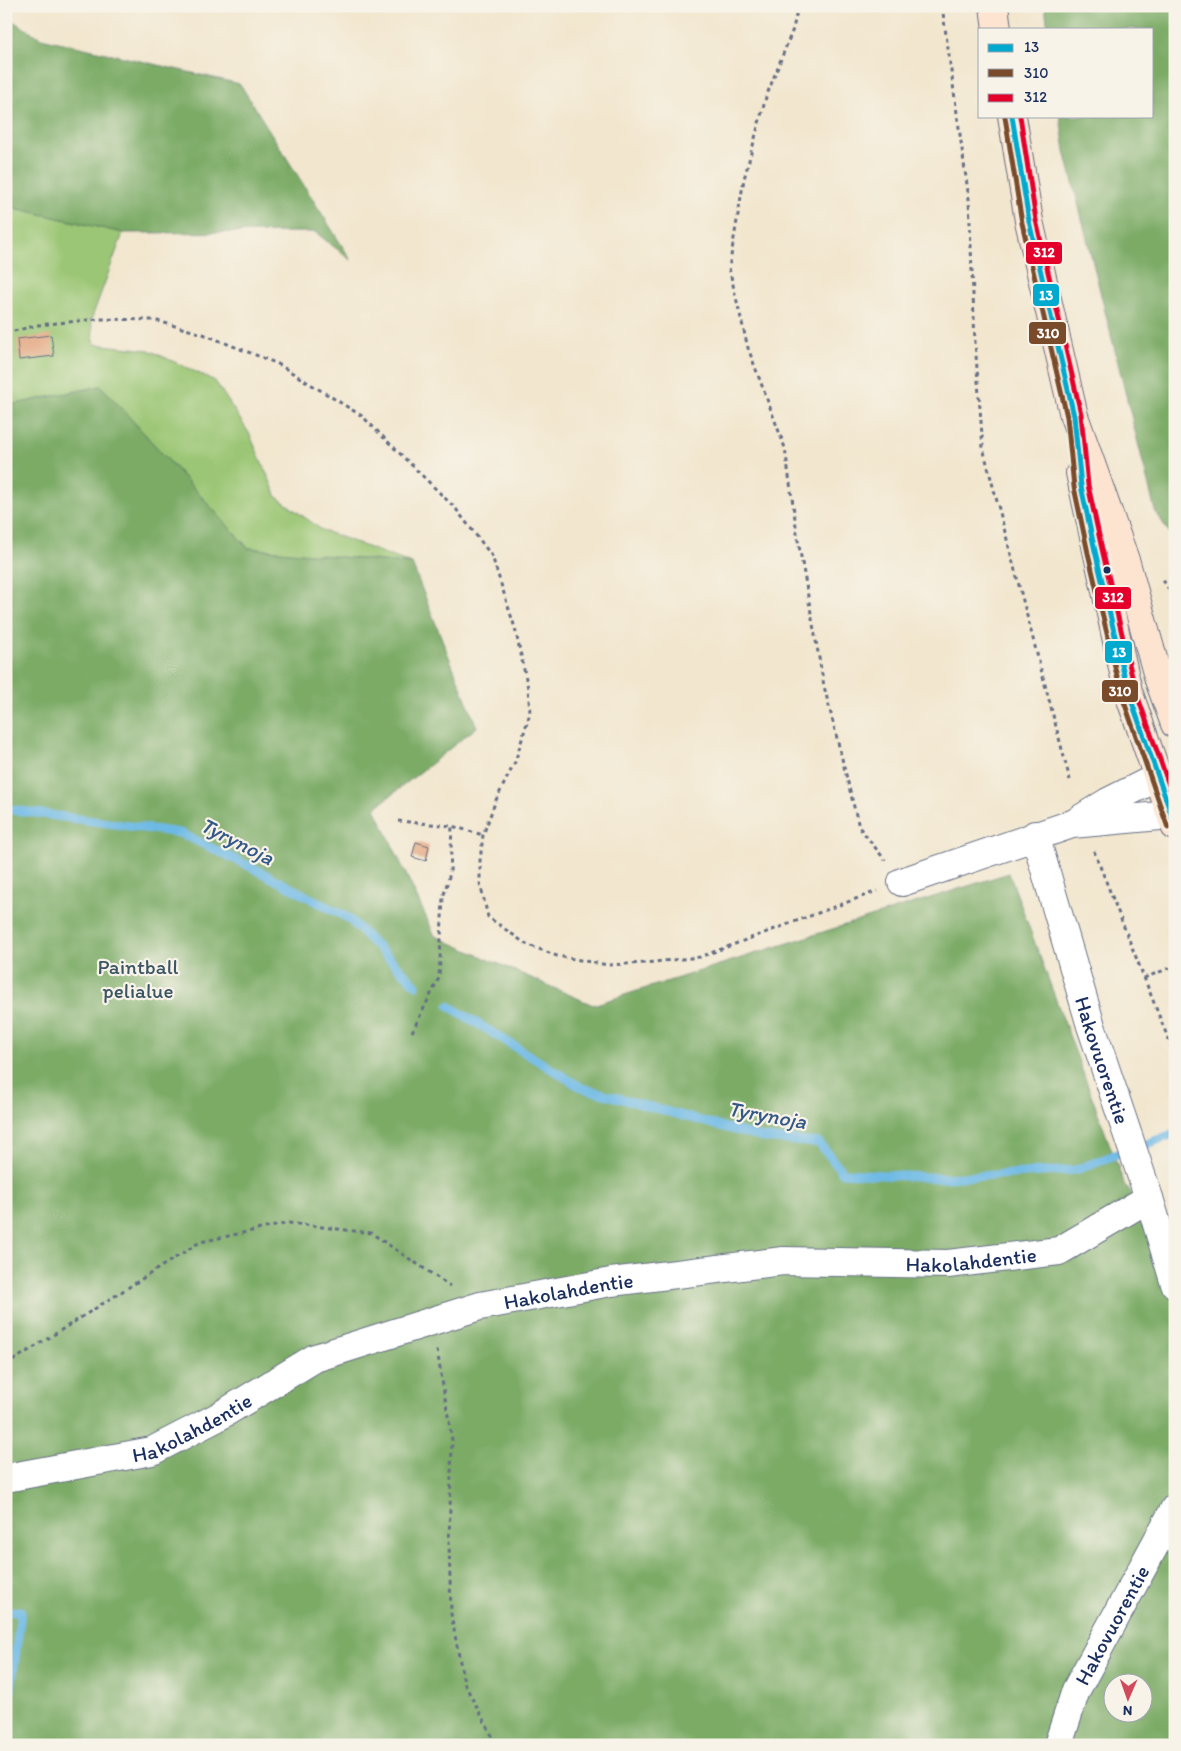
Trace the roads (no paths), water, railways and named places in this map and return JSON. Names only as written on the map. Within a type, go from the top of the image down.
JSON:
[{"type":"main road","points":[[994,6],[997,28]]},
{"type":"main road","points":[[1012,118],[1029,220],[1074,416],[1126,563],[1159,680],[1175,724]]},
{"type":"main road","points":[[1074,416],[1081,486],[1126,681],[1173,820]]},
{"type":"street","points":[[1081,834],[1108,802],[1158,777]]},
{"type":"street","points":[[902,882],[1035,835],[1081,834],[1173,820]]},
{"type":"street","name":"Hakovuorentie","points":[[1035,835],[1091,1026],[1150,1198],[1175,1284]]},
{"type":"street","name":"Hakolahdentie","points":[[6,1478],[152,1450],[216,1418],[315,1358],[480,1306],[611,1282],[783,1261],[948,1264],[1059,1250],[1150,1198]]},
{"type":"street","name":"Hakovuorentie","points":[[1058,1745],[1076,1690],[1175,1508]]},
{"type":"waterway","name":"Tyrynoja","points":[[6,809],[180,833],[253,868],[348,918],[416,985]]},
{"type":"waterway","name":"Tyrynoja","points":[[449,1006],[582,1088],[763,1138],[819,1143],[843,1173],[944,1178],[1076,1170],[1120,1153]]},
{"type":"waterway","points":[[1145,1145],[1175,1133]]},
{"type":"waterway","points":[[6,1612],[21,1611],[11,1689],[6,1702]]},
{"type":"park label","name":"Paintball pelialue","points":[[138,978]]}]
